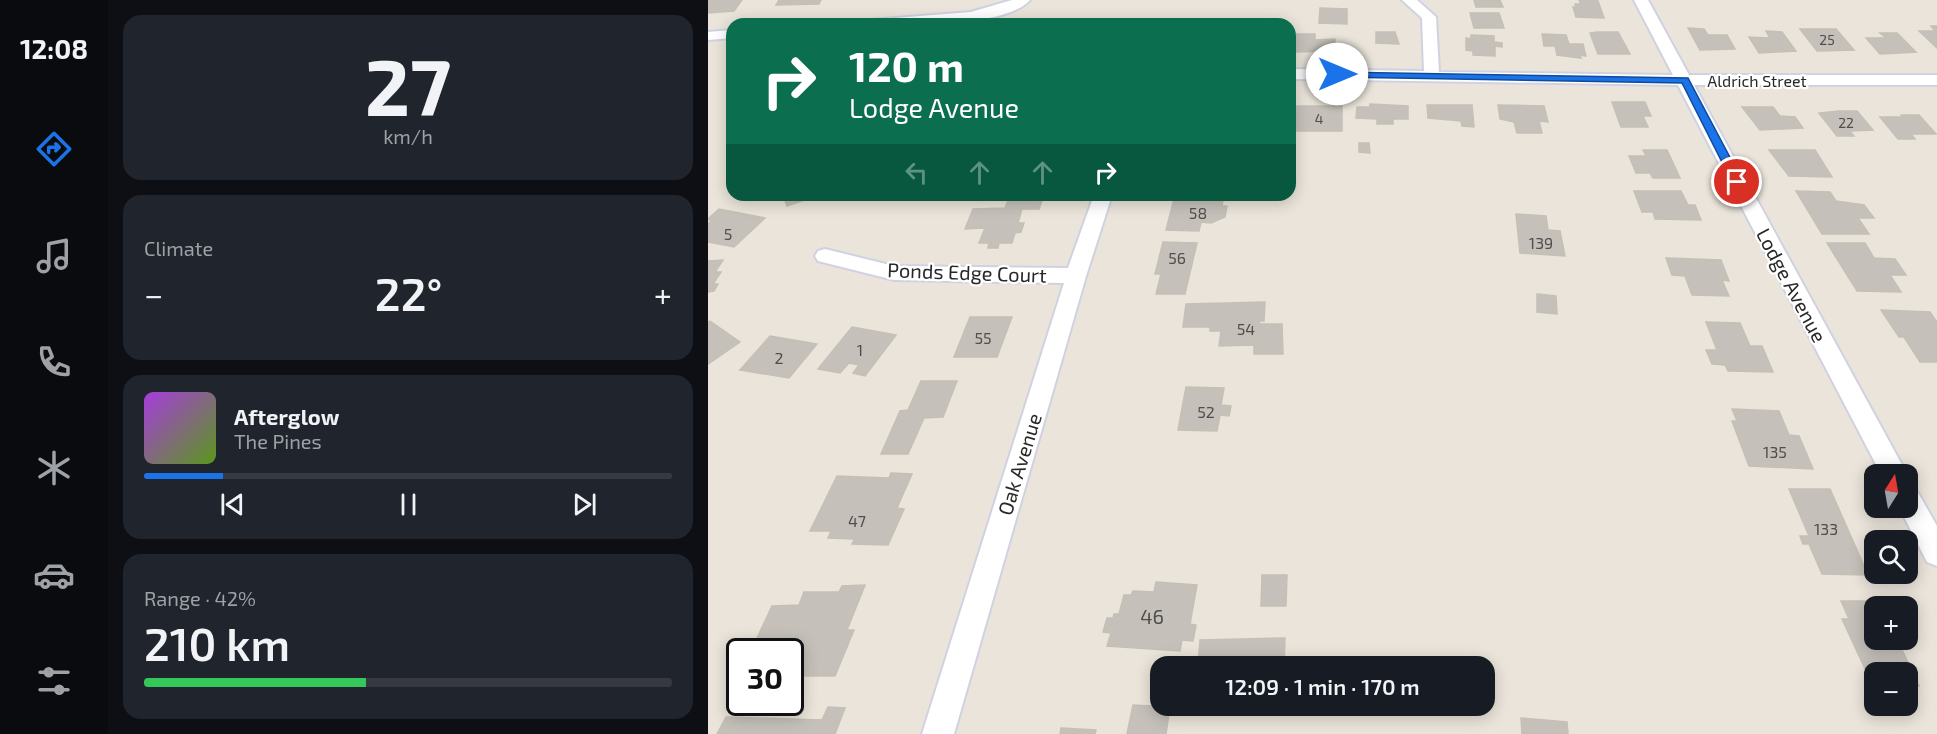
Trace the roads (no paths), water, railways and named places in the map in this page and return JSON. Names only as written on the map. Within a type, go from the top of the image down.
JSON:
[{"type":"street","points":[[941,18],[1008,10],[1023,0]]},
{"type":"street","points":[[1409,0],[1430,17],[1432,74]]},
{"type":"street","name":"Lodge Avenue","points":[[1641,0],[1685,80],[1768,243],[1889,464]]},
{"type":"street","points":[[708,36],[726,34]]},
{"type":"street","name":"Aldrich Street","points":[[1296,74],[1432,74],[1685,80],[1937,80]]},
{"type":"street","name":"Oak Avenue","points":[[938,734],[1076,276],[1101,201]]},
{"type":"street","name":"Ponds Edge Court","points":[[825,256],[894,273],[1076,276]]},
{"type":"street","points":[[1918,518],[1937,553]]}]
